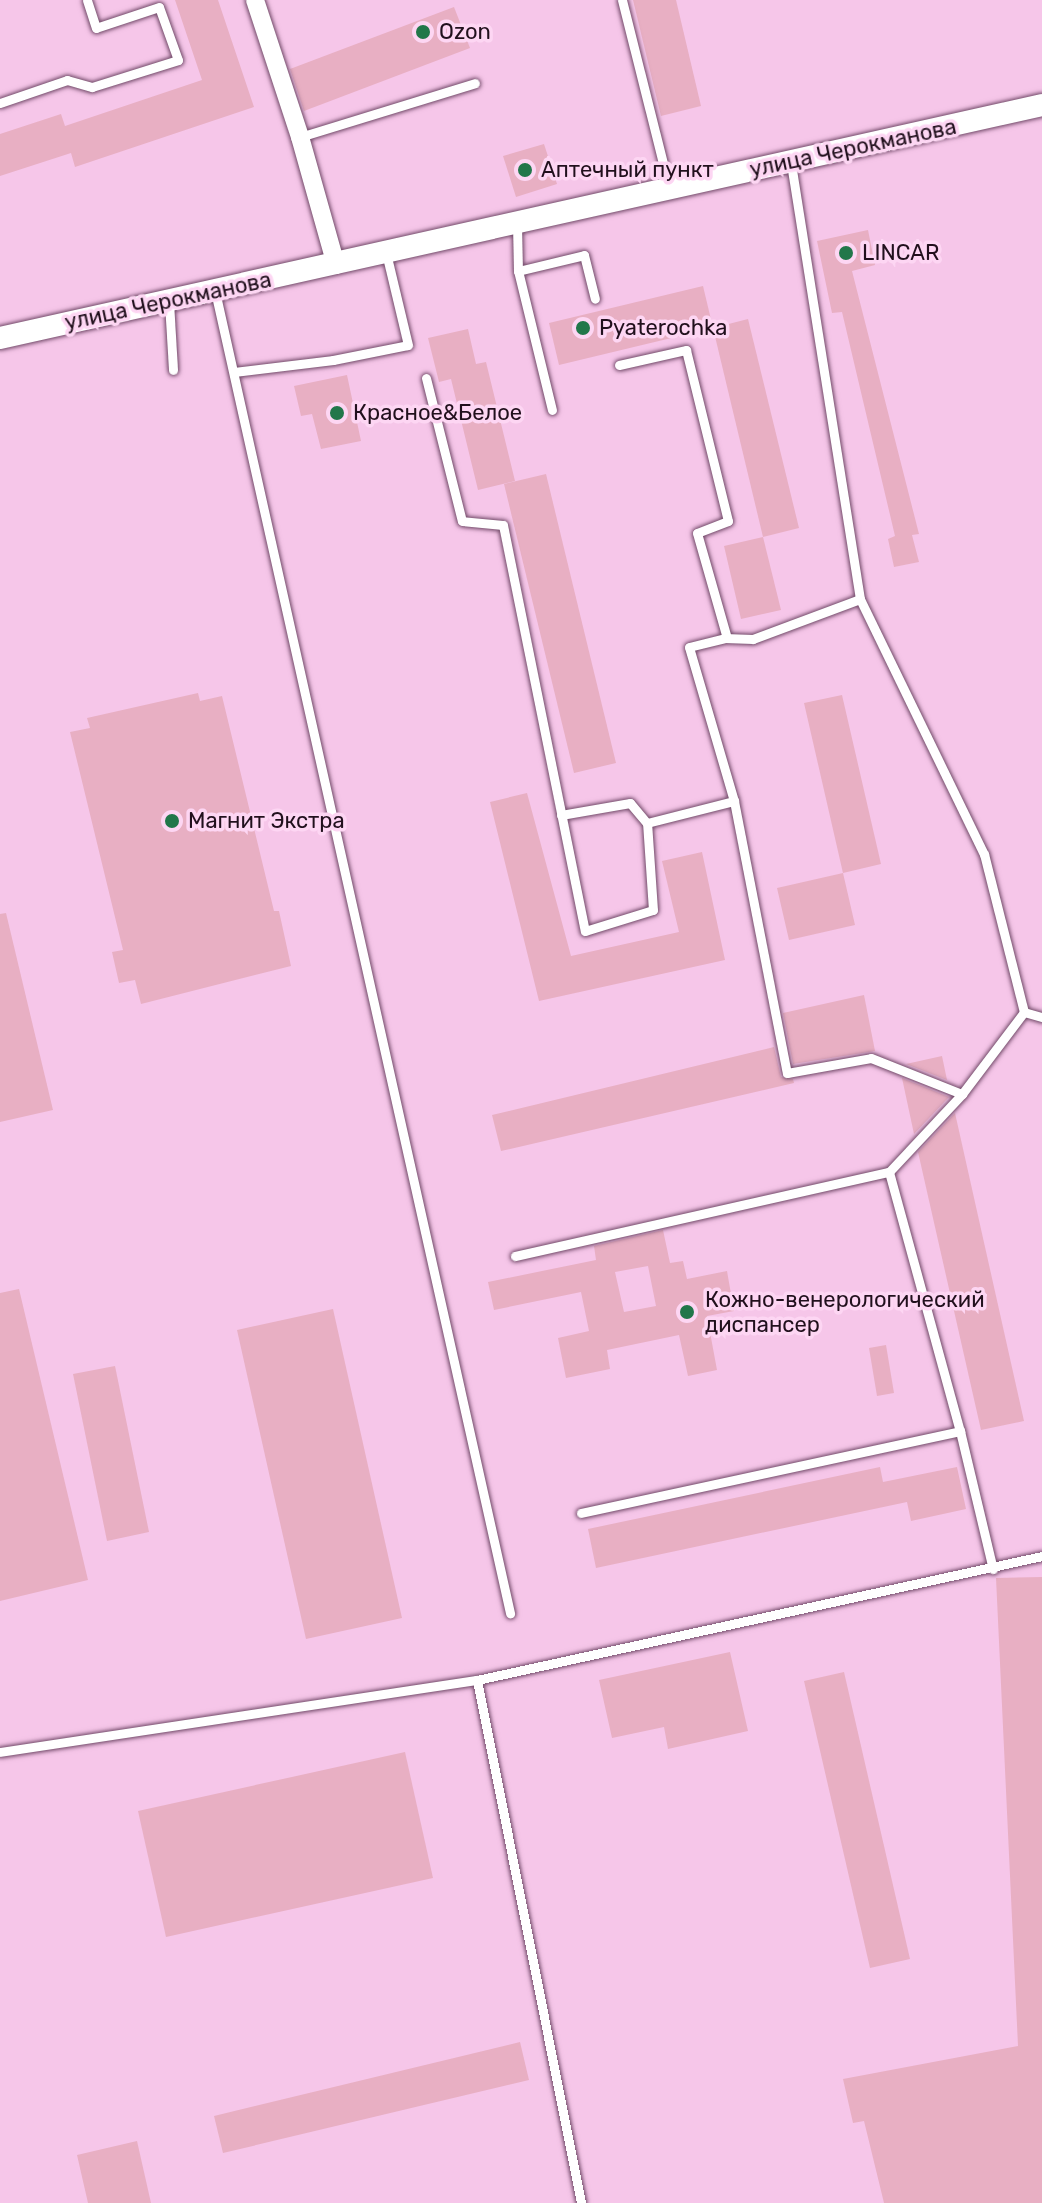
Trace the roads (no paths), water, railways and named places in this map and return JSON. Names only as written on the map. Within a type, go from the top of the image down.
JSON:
[{"type":"street","points":[[255,0],[300,137],[336,265]]},
{"type":"street","name":"улица Черокманова","points":[[0,338],[1042,105]]},
{"type":"lane","points":[[0,103],[67,80],[92,87],[178,60],[159,7],[96,28],[87,0]]},
{"type":"lane","points":[[622,0],[669,187]]},
{"type":"lane","points":[[300,137],[475,83]]},
{"type":"lane","points":[[791,163],[860,599],[984,854],[1024,1012]]},
{"type":"lane","points":[[517,224],[518,271],[552,410]]},
{"type":"lane","points":[[234,372],[333,360],[408,345],[386,253]]},
{"type":"lane","points":[[518,271],[584,255],[595,299]]},
{"type":"lane","points":[[215,291],[510,1613]]},
{"type":"lane","points":[[169,301],[173,370]]},
{"type":"lane","points":[[619,365],[686,350],[728,521],[697,533],[727,638]]},
{"type":"lane","points":[[426,378],[462,521],[503,525],[561,815],[585,931],[653,910],[647,823],[630,803],[561,815]]},
{"type":"lane","points":[[860,599],[753,639],[727,638],[689,647],[734,801],[787,1073],[871,1058],[962,1094]]},
{"type":"lane","points":[[647,823],[734,801]]},
{"type":"lane","points":[[1024,1012],[1042,1017]]},
{"type":"lane","points":[[515,1256],[889,1172],[962,1094],[1024,1012]]},
{"type":"lane","points":[[889,1172],[960,1431],[993,1569]]},
{"type":"lane","points":[[581,1513],[960,1431]]},
{"type":"lane","points":[[0,1752],[477,1680],[1042,1556]]},
{"type":"lane","points":[[477,1680],[581,2203]]},
{"type":"place","name":"Ozon","points":[[423,32]]},
{"type":"place","name":"Аптечный пункт","points":[[525,170]]},
{"type":"place","name":"LINCAR","points":[[846,253]]},
{"type":"place","name":"Pyaterochka","points":[[583,328]]},
{"type":"place","name":"Красное&Белое","points":[[337,413]]},
{"type":"place","name":"Магнит Экстра","points":[[172,821]]},
{"type":"place","name":"Кожно-венерологический диспансер","points":[[687,1312]]}]
